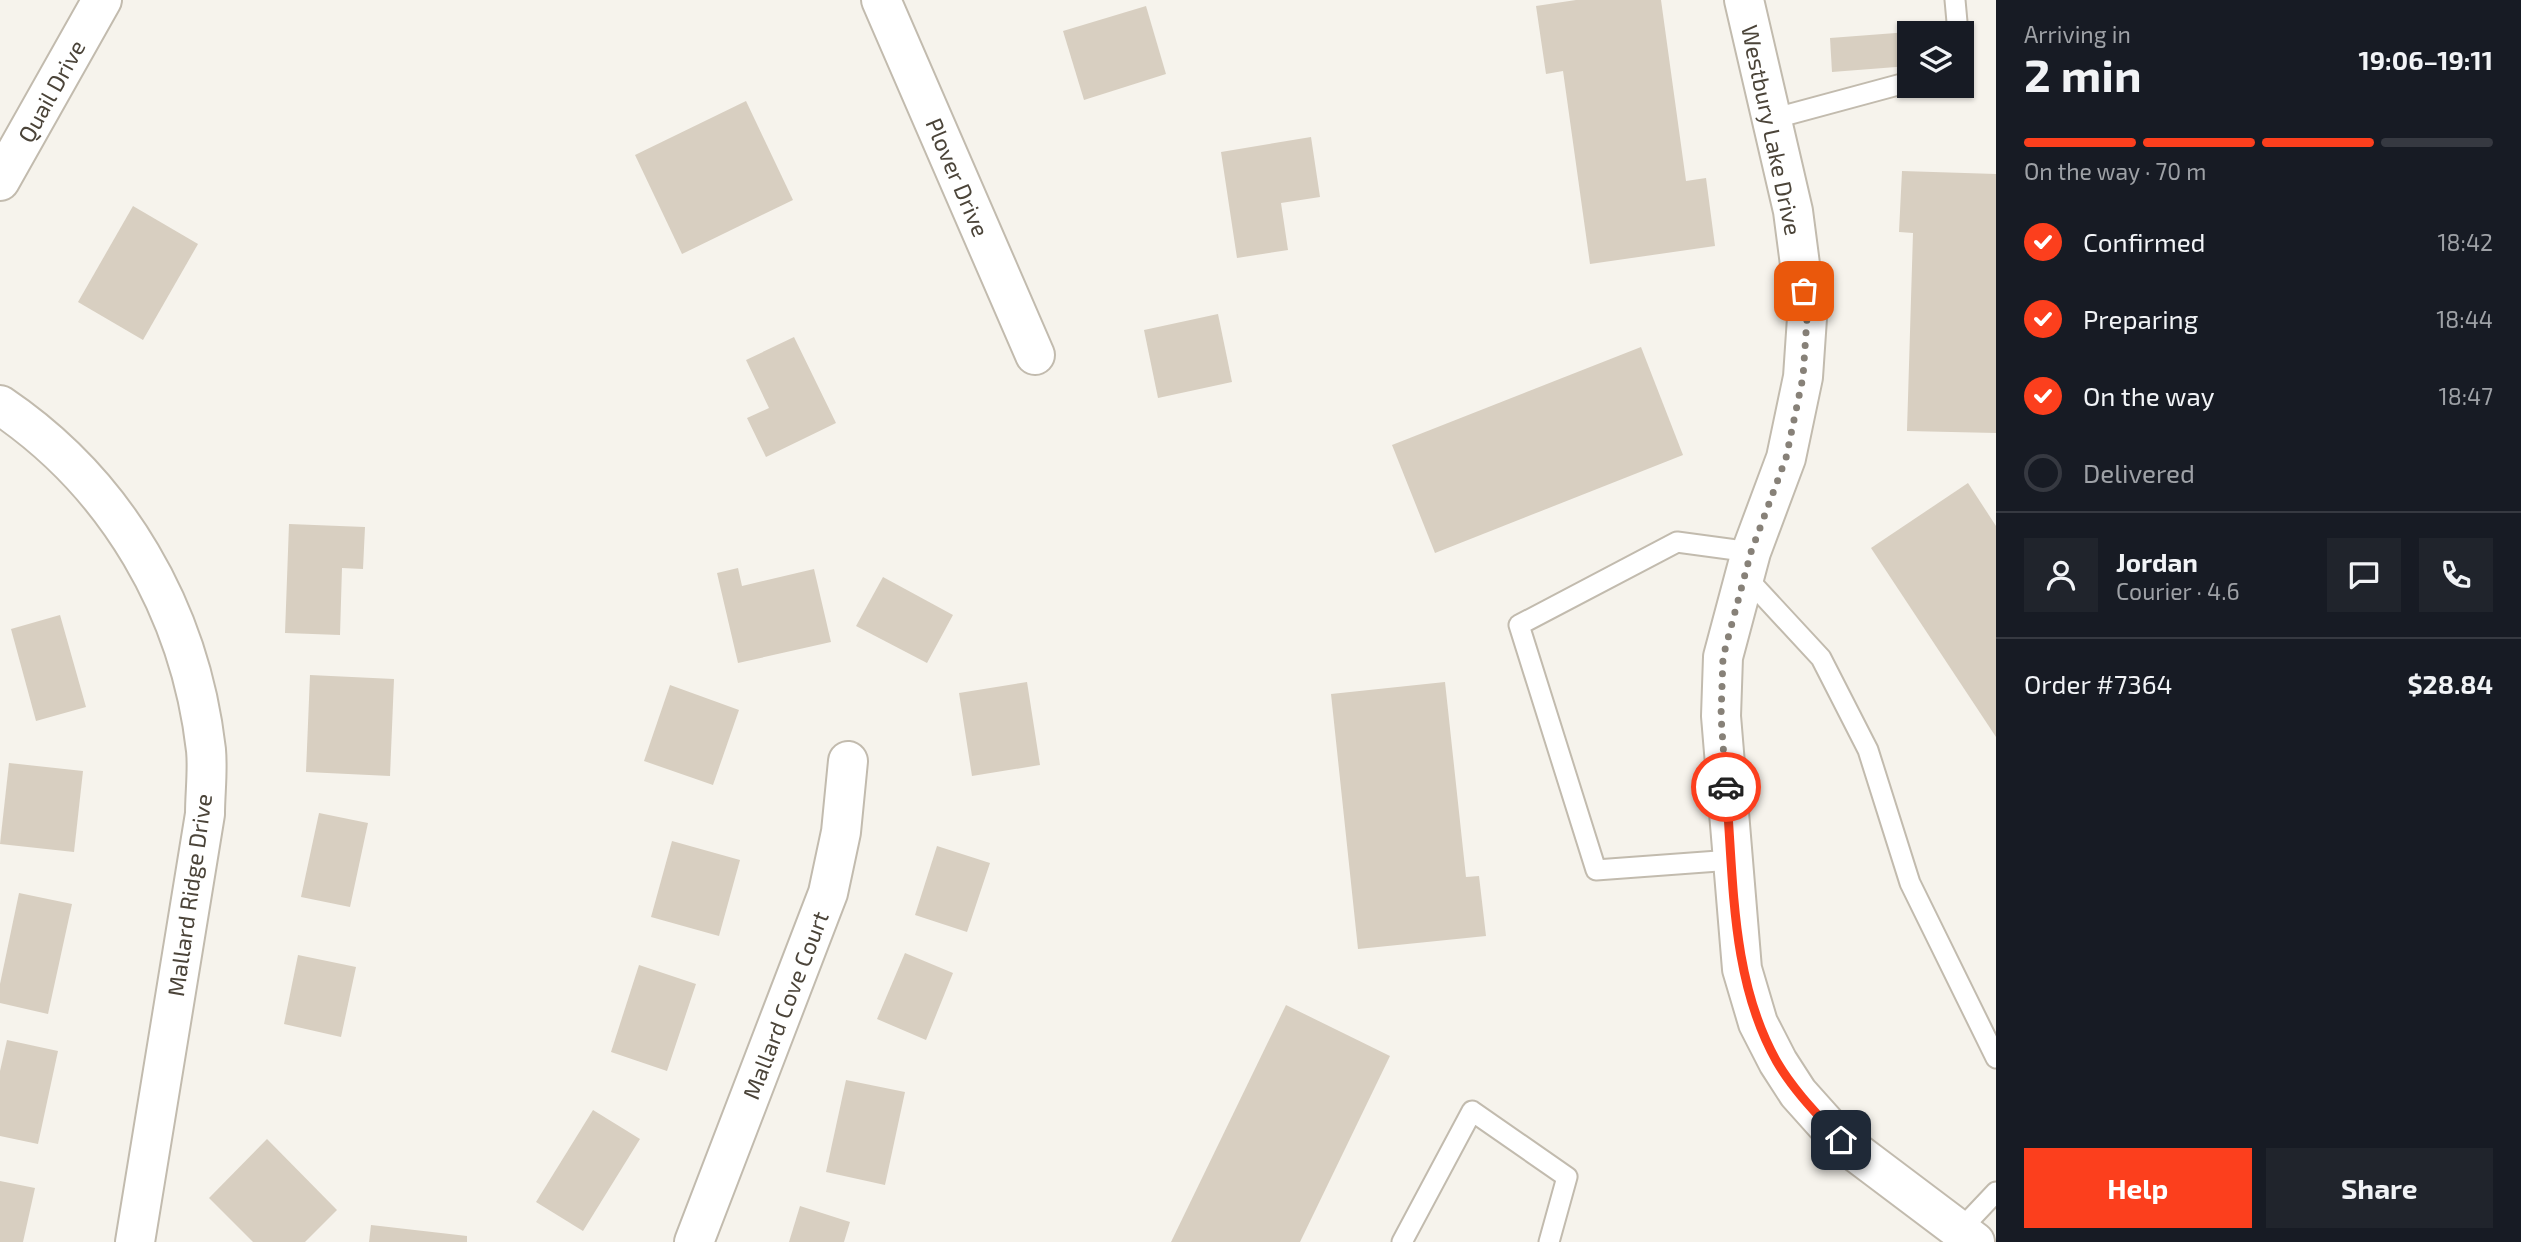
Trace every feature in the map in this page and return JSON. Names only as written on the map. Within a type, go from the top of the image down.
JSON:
[{"type":"street","name":"Quail Drive","points":[[0,181],[102,0]]},
{"type":"street","name":"Plover Drive","points":[[881,0],[1035,355]]},
{"type":"street","name":"Westbury Lake Drive","points":[[1744,0],[1793,211],[1807,318],[1803,377],[1786,458],[1749,565],[1723,657],[1721,716],[1742,969],[1758,1023],[1798,1093],[1841,1140],[1968,1236]]},
{"type":"street","name":"Mallard Ridge Drive","points":[[0,404],[47,442],[109,504],[133,539],[167,600],[180,633],[194,685],[206,751],[205,814],[135,1242]]},
{"type":"street","name":"Mallard Cove Court","points":[[694,1242],[828,893],[841,832],[848,761]]},
{"type":"lane","points":[[1955,0],[1957,21]]},
{"type":"lane","points":[[1772,119],[1897,85]]},
{"type":"lane","points":[[1732,860],[1595,870],[1519,625],[1677,542],[1749,565],[1821,658],[1868,750],[1910,883],[1996,1058]]},
{"type":"lane","points":[[1402,1242],[1472,1111],[1567,1177],[1549,1242]]},
{"type":"lane","points":[[1968,1236],[1996,1192]]},
{"type":"building","points":[[1576,0],[1661,0],[1686,181],[1706,178],[1715,246],[1590,264],[1563,71],[1546,74],[1536,6]]},
{"type":"building","points":[[1146,6],[1166,74],[1084,100],[1063,31]]},
{"type":"building","points":[[1897,33],[1897,67],[1832,72],[1830,38]]},
{"type":"building","points":[[746,101],[793,200],[682,254],[635,155]]},
{"type":"building","points":[[1311,137],[1320,197],[1281,203],[1288,250],[1237,258],[1221,152]]},
{"type":"building","points":[[1902,171],[1996,174],[1996,433],[1907,431],[1913,233],[1899,232]]},
{"type":"building","points":[[133,206],[198,244],[143,340],[78,302]]},
{"type":"building","points":[[1218,314],[1232,382],[1158,398],[1144,330]]},
{"type":"building","points":[[794,337],[836,423],[766,457],[747,418],[769,408],[746,360]]},
{"type":"building","points":[[1641,347],[1683,455],[1435,553],[1392,445]]},
{"type":"building","points":[[1968,483],[1996,526],[1996,737],[1871,548]]},
{"type":"building","points":[[289,524],[365,527],[363,569],[342,568],[340,635],[285,633]]},
{"type":"building","points":[[738,568],[742,586],[814,569],[831,642],[738,663],[717,573]]},
{"type":"building","points":[[883,577],[953,615],[927,663],[856,626]]},
{"type":"building","points":[[60,615],[86,707],[36,721],[11,629]]},
{"type":"building","points":[[310,675],[394,679],[390,776],[306,772]]},
{"type":"building","points":[[1027,682],[1040,765],[972,776],[959,693]]},
{"type":"building","points":[[1445,682],[1466,877],[1479,876],[1486,936],[1358,949],[1331,694]]},
{"type":"building","points":[[670,685],[739,710],[713,785],[644,761]]},
{"type":"building","points":[[9,763],[83,771],[74,852],[0,844]]},
{"type":"building","points":[[319,813],[368,823],[350,907],[301,897]]},
{"type":"building","points":[[672,841],[740,860],[719,936],[651,917]]},
{"type":"building","points":[[937,846],[990,863],[967,932],[915,915]]},
{"type":"building","points":[[19,893],[72,904],[48,1014],[0,1003],[0,984]]},
{"type":"building","points":[[905,953],[953,973],[926,1040],[877,1019]]},
{"type":"building","points":[[298,955],[356,967],[341,1037],[284,1024]]},
{"type":"building","points":[[639,965],[696,984],[667,1071],[611,1052]]},
{"type":"building","points":[[1286,1005],[1390,1056],[1300,1242],[1171,1242]]},
{"type":"building","points":[[7,1040],[58,1051],[38,1144],[0,1136],[0,1071]]},
{"type":"building","points":[[846,1080],[905,1092],[885,1185],[826,1172]]},
{"type":"building","points":[[593,1110],[640,1139],[583,1231],[536,1202]]},
{"type":"building","points":[[267,1139],[337,1210],[305,1242],[253,1242],[209,1198]]},
{"type":"building","points":[[0,1181],[35,1188],[23,1242],[0,1242]]},
{"type":"building","points":[[800,1206],[850,1222],[844,1242],[789,1242]]},
{"type":"building","points":[[371,1225],[467,1236],[467,1242],[369,1242]]},
{"type":"way so far","points":[[1726,787],[1721,716],[1723,657],[1751,552],[1786,458],[1803,377],[1807,318],[1804,291]]},
{"type":"route","points":[[1726,787],[1742,969],[1758,1023],[1798,1093],[1841,1140]]}]
